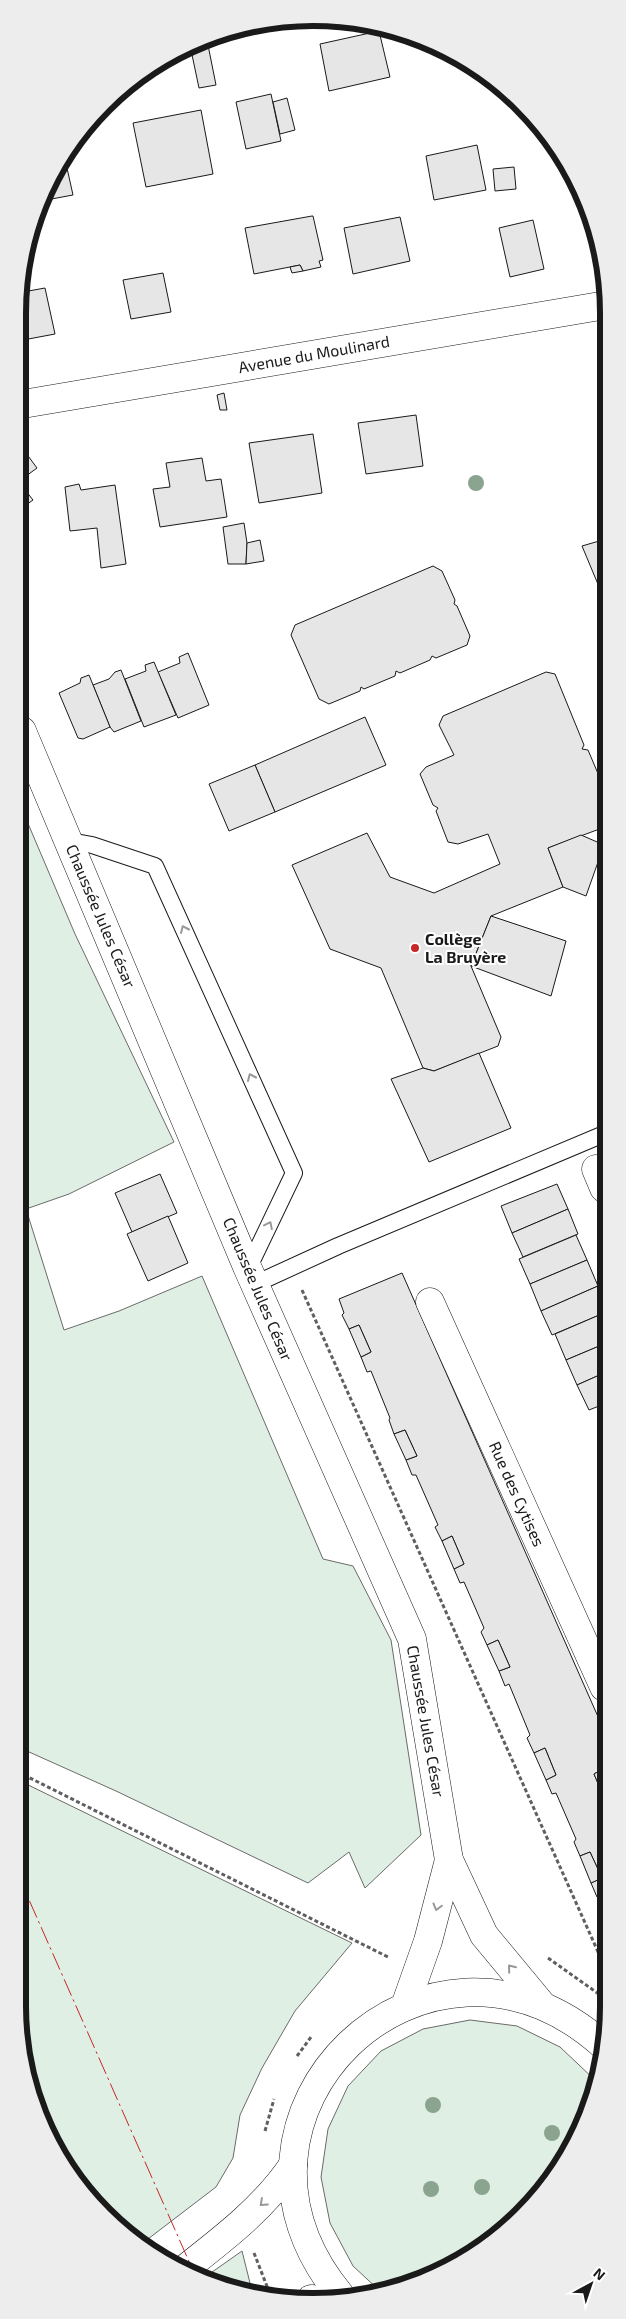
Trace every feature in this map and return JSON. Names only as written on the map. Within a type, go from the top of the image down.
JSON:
[{"type":"street","name":"Avenue du Moulinard","points":[[26,403],[600,306]]},
{"type":"street","name":"Chaussée Jules César","points":[[26,740],[252,1276],[412,1639],[449,1860],[484,1935],[542,2006]]},
{"type":"street","name":"Rue des Cytises","points":[[430,1302],[600,1678]]},
{"type":"street","name":"Chaussée Jules César","points":[[405,2006],[428,1941],[449,1860]]},
{"type":"street","points":[[337,2291],[324,2276],[303,2234],[297,2211],[293,2165],[296,2142],[304,2113],[320,2079],[333,2061],[366,2029],[405,2006],[427,1999],[473,1992],[520,1998],[542,2006],[575,2022],[597,2040]]},
{"type":"street","points":[[190,2265],[225,2238],[269,2197],[293,2165]]},
{"type":"lane","points":[[70,841],[92,845],[155,866],[294,1173],[252,1276]]},
{"type":"lane","points":[[252,1276],[292,1267],[600,1136]]},
{"type":"path","points":[[292,1267],[600,1956]]},
{"type":"path","points":[[26,1776],[393,1959]]},
{"type":"path","points":[[542,1954],[600,1994]]},
{"type":"green space","points":[[26,819],[75,934],[174,1142],[69,1194],[26,1209]]},
{"type":"green space","points":[[26,1209],[64,1330],[119,1311],[202,1276],[323,1559],[353,1566],[391,1640],[421,1835],[365,1888],[349,1852],[308,1883],[116,1791],[26,1751]]},
{"type":"green space","points":[[26,1784],[352,1943],[295,2011],[262,2068],[240,2115],[233,2158],[216,2187],[147,2239],[124,2222],[97,2195],[75,2165],[56,2133],[41,2098],[36,2080],[27,2025]]},
{"type":"green space","points":[[470,2020],[517,2026],[560,2047],[591,2076],[578,2116],[561,2149],[540,2181],[516,2209],[488,2233],[440,2263],[405,2278],[374,2286],[353,2266],[330,2223],[321,2177],[328,2129],[348,2086],[381,2051],[423,2029]]},
{"type":"green space","points":[[242,2251],[251,2286],[221,2278],[210,2274]]},
{"type":"building","points":[[372,33],[380,34],[390,77],[329,91],[320,44]]},
{"type":"building","points":[[208,46],[216,85],[199,88],[192,53]]},
{"type":"building","points":[[271,94],[281,141],[246,149],[236,102]]},
{"type":"building","points":[[287,98],[295,130],[280,134],[273,102]]},
{"type":"building","points":[[201,110],[213,174],[146,187],[133,123]]},
{"type":"building","points":[[477,145],[486,190],[434,200],[426,156]]},
{"type":"building","points":[[67,167],[73,195],[50,199]]},
{"type":"building","points":[[514,167],[516,189],[495,191],[493,169]]},
{"type":"building","points":[[313,216],[323,260],[319,261],[321,267],[303,271],[300,265],[254,274],[245,228]]},
{"type":"building","points":[[400,217],[410,261],[353,274],[344,228]]},
{"type":"building","points":[[533,220],[544,269],[510,277],[499,228]]},
{"type":"building","points":[[300,265],[303,271],[292,273],[290,267]]},
{"type":"building","points":[[163,273],[171,312],[131,319],[123,280]]},
{"type":"building","points":[[45,288],[55,334],[26,339],[27,291]]},
{"type":"building","points":[[224,393],[227,410],[220,410],[217,395]]},
{"type":"building","points":[[416,415],[423,466],[366,474],[358,423]]},
{"type":"building","points":[[313,434],[322,493],[259,503],[249,443]]},
{"type":"building","points":[[26,453],[37,468],[26,476]]},
{"type":"building","points":[[202,458],[206,481],[221,479],[227,517],[160,527],[153,489],[170,487],[166,463]]},
{"type":"building","points":[[79,484],[81,490],[115,485],[126,564],[101,568],[97,528],[70,531],[65,487]]},
{"type":"building","points":[[26,491],[33,500],[26,505]]},
{"type":"building","points":[[244,523],[247,543],[246,564],[228,564],[223,527]]},
{"type":"building","points":[[260,540],[264,561],[246,564],[247,543]]},
{"type":"building","points":[[600,541],[600,589],[582,546]]},
{"type":"building","points":[[433,566],[442,571],[455,600],[454,604],[457,606],[470,636],[467,645],[436,658],[432,656],[430,660],[400,673],[396,671],[395,676],[364,689],[361,687],[360,691],[329,704],[319,699],[291,635],[295,625]]},
{"type":"building","points":[[188,653],[209,705],[178,718],[158,672],[180,663],[179,657]]},
{"type":"building","points":[[154,662],[176,715],[144,727],[125,679],[146,671],[145,665]]},
{"type":"building","points":[[121,670],[141,721],[114,732],[110,727],[93,685],[109,679],[115,672]]},
{"type":"building","points":[[546,672],[555,674],[584,745],[582,749],[588,750],[600,778],[600,829],[548,848],[563,887],[491,916],[471,966],[501,1037],[498,1046],[434,1071],[423,1068],[381,968],[330,949],[292,865],[367,833],[390,877],[434,893],[500,864],[488,834],[458,844],[448,842],[436,811],[438,808],[433,805],[420,774],[426,767],[454,755],[439,725],[443,716]]},
{"type":"building","points":[[89,675],[110,727],[83,739],[78,738],[59,693],[80,683],[81,678]]},
{"type":"building","points":[[365,717],[386,765],[275,812],[255,765]]},
{"type":"building","points":[[255,765],[275,812],[229,831],[209,784]]},
{"type":"building","points":[[581,835],[600,843],[600,856],[586,896],[563,887],[548,848]]},
{"type":"building","points":[[491,916],[566,941],[551,996],[471,966]]},
{"type":"building","points":[[479,1053],[511,1128],[429,1162],[391,1079],[423,1068],[434,1071]]},
{"type":"building","points":[[160,1174],[177,1213],[132,1232],[115,1193]]},
{"type":"building","points":[[557,1184],[568,1209],[512,1233],[501,1206]]},
{"type":"building","points":[[568,1209],[578,1234],[523,1257],[512,1233]]},
{"type":"building","points":[[168,1216],[188,1263],[148,1281],[127,1234]]},
{"type":"building","points":[[576,1235],[587,1260],[530,1284],[519,1259]]},
{"type":"building","points":[[587,1260],[598,1286],[541,1311],[530,1284]]},
{"type":"building","points":[[402,1273],[600,1721],[600,1771],[594,1774],[600,1788],[600,1874],[590,1852],[580,1856],[574,1842],[576,1839],[556,1793],[552,1794],[546,1780],[556,1775],[545,1748],[534,1753],[527,1738],[530,1735],[509,1684],[505,1686],[499,1671],[510,1667],[498,1640],[487,1645],[481,1632],[484,1628],[464,1582],[460,1583],[454,1569],[464,1564],[452,1536],[442,1541],[435,1527],[438,1525],[416,1475],[412,1475],[406,1460],[417,1456],[405,1430],[394,1434],[390,1418],[371,1371],[367,1372],[361,1357],[371,1352],[359,1325],[349,1329],[342,1315],[344,1313],[339,1299]]},
{"type":"building","points":[[598,1286],[600,1291],[600,1315],[552,1335],[541,1311]]},
{"type":"building","points":[[600,1315],[600,1346],[566,1360],[555,1334]]},
{"type":"building","points":[[359,1325],[371,1352],[361,1357],[349,1329]]},
{"type":"building","points":[[600,1346],[600,1375],[577,1385],[566,1360]]},
{"type":"building","points":[[600,1375],[600,1406],[589,1410],[577,1385]]},
{"type":"building","points":[[405,1430],[417,1456],[406,1460],[394,1434]]},
{"type":"building","points":[[452,1536],[464,1564],[454,1569],[442,1541]]},
{"type":"building","points":[[498,1640],[510,1667],[499,1671],[487,1645]]},
{"type":"building","points":[[545,1748],[556,1775],[546,1780],[534,1753]]},
{"type":"building","points":[[600,1771],[600,1788],[594,1774]]},
{"type":"building","points":[[590,1852],[600,1874],[600,1879],[591,1883],[580,1856]]},
{"type":"building","points":[[600,1879],[600,1896],[597,1897],[591,1883]]},
{"type":"power","points":[[26,1893],[191,2265]]},
{"type":"place","name":"Collège La Bruyère","points":[[415,948]]}]
